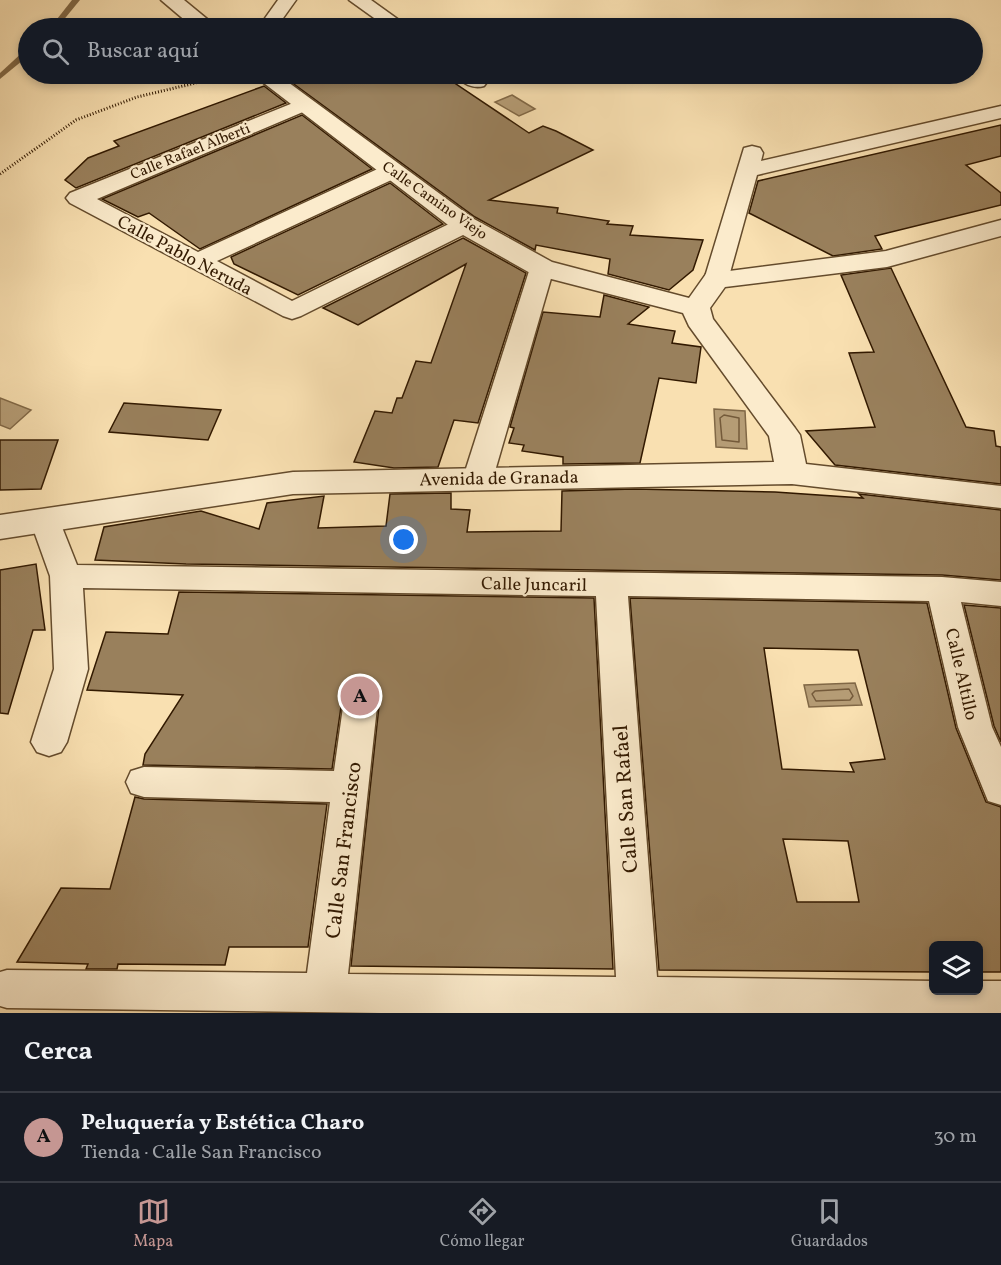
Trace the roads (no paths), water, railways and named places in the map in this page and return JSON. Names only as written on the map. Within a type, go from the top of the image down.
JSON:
[{"type":"street","points":[[171,0],[194,18]]},
{"type":"street","points":[[274,18],[287,0]]},
{"type":"street","points":[[358,0],[385,18]]},
{"type":"street","name":"Calle Camino Viejo","points":[[276,84],[465,225],[542,268],[696,308]]},
{"type":"street","name":"Calle Rafael Alberti","points":[[78,198],[303,105]]},
{"type":"street","points":[[792,473],[784,435],[699,320],[696,308],[716,280],[750,162],[1001,112]]},
{"type":"street","points":[[198,261],[392,171]]},
{"type":"street","name":"Calle Pablo Neruda","points":[[78,198],[292,311],[465,225]]},
{"type":"street","points":[[716,280],[887,259],[1001,228]]},
{"type":"street","points":[[478,478],[542,268]]},
{"type":"street","name":"Avenida de Granada","points":[[0,527],[293,483],[792,473],[1001,497]]},
{"type":"street","points":[[45,520],[66,576],[71,669],[49,742]]},
{"type":"street","name":"Calle Juncaril","points":[[66,576],[611,586],[942,589],[1001,594]]},
{"type":"street","name":"Calle San Rafael","points":[[611,586],[638,1005]]},
{"type":"street","name":"Calle Altillo","points":[[942,589],[975,727],[1001,790]]},
{"type":"street","name":"Calle San Francisco","points":[[325,992],[360,707]]},
{"type":"street","points":[[144,782],[351,787]]},
{"type":"street","points":[[7,989],[325,992],[638,1005],[1001,1001]]},
{"type":"water","points":[[512,95],[535,109],[519,116],[495,102]]},
{"type":"water","points":[[0,398],[31,410],[10,429],[0,425]]},
{"type":"water","points":[[714,409],[745,411],[747,449],[716,447]]},
{"type":"water","points":[[855,683],[862,705],[809,707],[804,685]]},
{"type":"waterway","points":[[61,18],[76,0]]},
{"type":"waterway","points":[[0,77],[18,61]]},
{"type":"place","name":"Peluquería y Estética Charo","points":[[360,696]]}]
